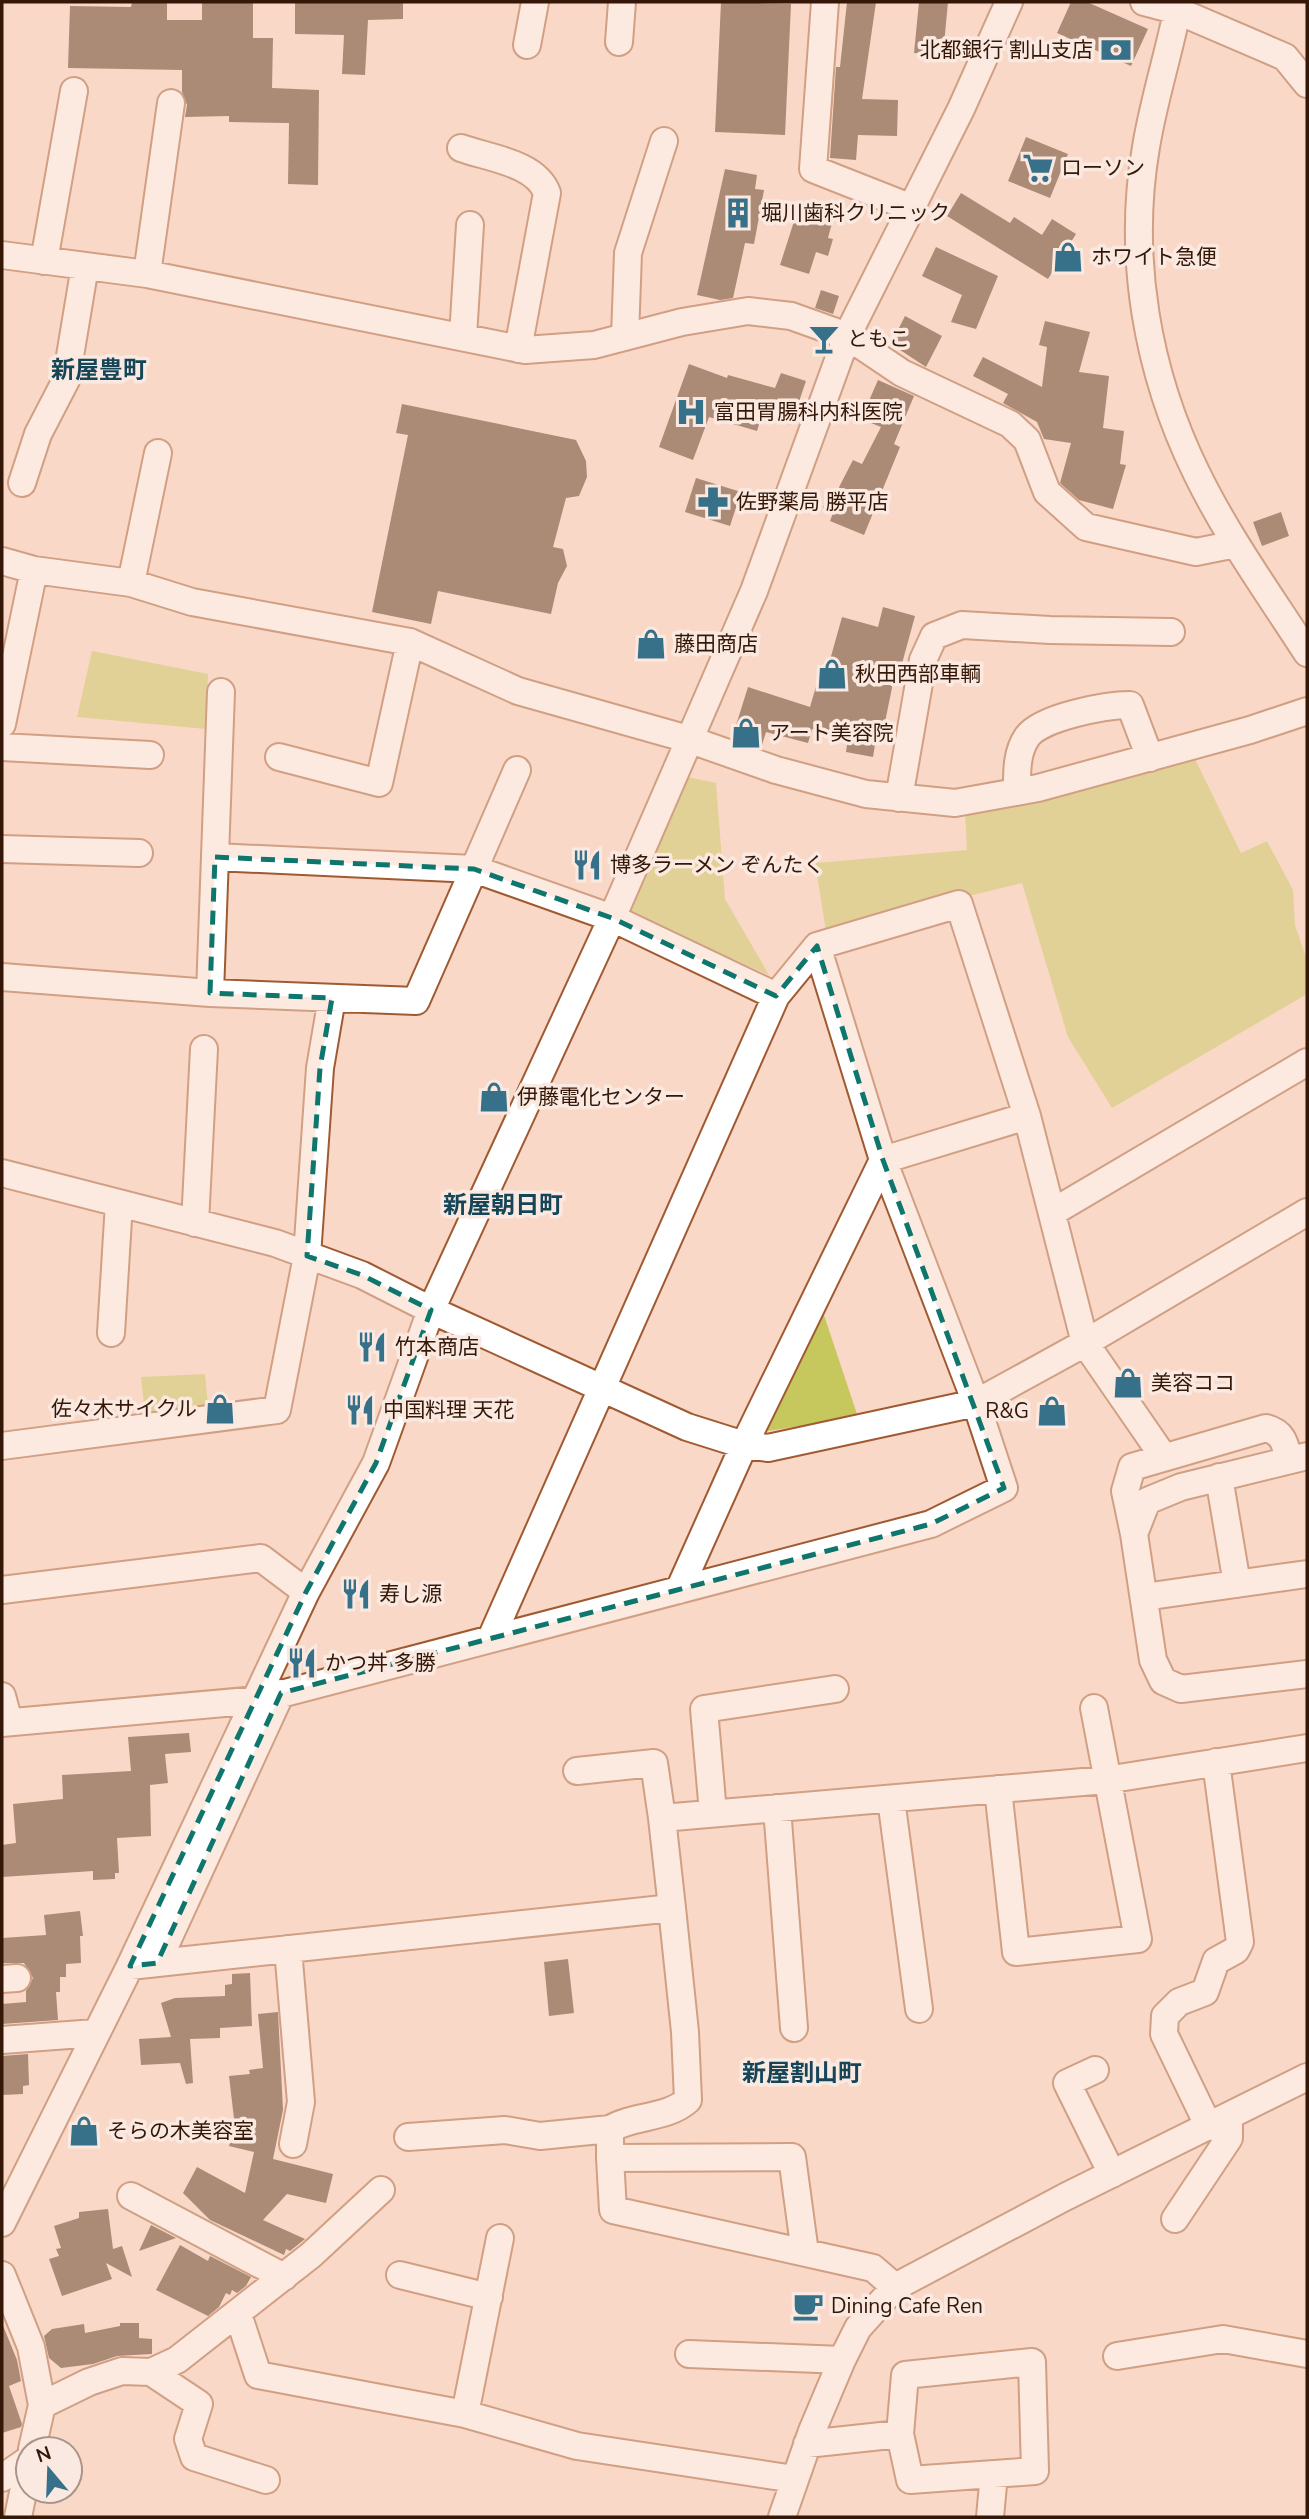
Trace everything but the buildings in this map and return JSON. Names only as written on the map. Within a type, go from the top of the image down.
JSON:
[{"type":"street","points":[[527,45],[536,2]]},
{"type":"street","points":[[620,42],[622,2]]},
{"type":"street","points":[[825,2],[813,169],[912,208]]},
{"type":"street","points":[[157,1963],[269,1696],[306,1592],[376,1463],[431,1310],[612,918],[754,591],[847,337],[961,109],[1009,2]]},
{"type":"street","points":[[1144,2],[1178,6],[1285,57],[1307,84]]},
{"type":"street","points":[[1178,6],[1145,148],[1138,256],[1147,331],[1169,411],[1196,473],[1236,544],[1307,653]]},
{"type":"street","points":[[44,261],[74,92]]},
{"type":"street","points":[[147,274],[171,103]]},
{"type":"street","points":[[625,337],[628,253],[664,141]]},
{"type":"street","points":[[461,149],[527,170],[542,180],[547,193],[518,349]]},
{"type":"street","points":[[463,336],[470,225]]},
{"type":"street","points":[[2,255],[147,274],[518,349],[594,345],[682,322],[748,311],[791,316],[847,337],[902,373],[1010,424],[1027,440],[1047,492],[1086,527],[1196,552],[1236,544]]},
{"type":"street","points":[[22,483],[38,435],[66,380],[85,267]]},
{"type":"street","points":[[131,583],[158,453]]},
{"type":"street","points":[[2,561],[34,570],[131,583],[192,602],[410,642],[518,691],[688,739],[776,770],[866,794],[899,798],[955,803],[1017,792],[1150,758],[1307,711]]},
{"type":"street","points":[[3,707],[34,570]]},
{"type":"street","points":[[899,798],[923,660],[934,636],[962,625],[1171,632]]},
{"type":"street","points":[[279,757],[379,783],[410,642]]},
{"type":"street","points":[[210,993],[221,692]]},
{"type":"street","points":[[1017,792],[1017,764],[1027,737],[1043,723],[1130,705],[1137,716],[1150,758]]},
{"type":"street","points":[[2,747],[150,755]]},
{"type":"street","points":[[2,976],[210,993],[416,1001],[517,770]]},
{"type":"street","points":[[2,849],[139,853]]},
{"type":"street","points":[[215,858],[474,869],[612,918],[776,996]]},
{"type":"street","points":[[492,1636],[600,1386],[776,996],[817,946],[959,904],[1027,1116],[1085,1343],[1163,1456]]},
{"type":"street","points":[[2,1696],[5,1722],[269,1696],[931,1524],[1004,1488],[976,1403],[883,1160],[817,946]]},
{"type":"street","points":[[2,1446],[277,1410],[307,1256],[320,1068],[332,998]]},
{"type":"street","points":[[195,1223],[204,1049]]},
{"type":"street","points":[[1053,1212],[1307,1062]]},
{"type":"street","points":[[679,1590],[744,1445],[883,1160],[1027,1116]]},
{"type":"street","points":[[2,1180],[2,1173],[275,1243],[362,1275],[431,1310],[687,1427],[744,1445],[768,1448],[976,1403],[1085,1343],[1307,1212]]},
{"type":"street","points":[[111,1334],[119,1203]]},
{"type":"street","points":[[1134,1534],[1147,1502],[1181,1487],[1298,1458],[1277,1431],[1266,1428],[1132,1467],[1125,1490],[1153,1660],[1163,1681],[1181,1689],[1307,1674]]},
{"type":"street","points":[[1219,1477],[1237,1584]]},
{"type":"street","points":[[2,1590],[261,1558],[306,1592]]},
{"type":"street","points":[[1144,1597],[1307,1574]]},
{"type":"street","points":[[713,1813],[704,1709],[835,1689]]},
{"type":"street","points":[[2,2223],[95,2033],[269,1696]]},
{"type":"street","points":[[998,1790],[1016,1952],[1138,1939],[1094,1709]]},
{"type":"street","points":[[662,1818],[1106,1780],[1307,1748]]},
{"type":"street","points":[[1175,2219],[1229,2138],[1164,2034],[1165,2016],[1179,2002],[1205,1992],[1216,1961],[1236,1950],[1240,1942],[1216,1762]]},
{"type":"street","points":[[408,2137],[505,2130],[540,2136],[610,2129],[621,2122],[677,2109],[688,2100],[685,2032],[654,1763],[577,1771]]},
{"type":"street","points":[[891,1798],[919,2009]]},
{"type":"street","points":[[777,1808],[794,2028]]},
{"type":"street","points":[[130,1966],[672,1908]]},
{"type":"street","points":[[288,1949],[301,2102],[293,2144]]},
{"type":"street","points":[[2,2040],[95,2033]]},
{"type":"street","points":[[1095,2070],[1067,2083],[1112,2174]]},
{"type":"street","points":[[782,2517],[807,2444],[842,2360],[858,2328],[895,2287],[1112,2174],[1307,2077]]},
{"type":"street","points":[[610,2129],[613,2210],[873,2268],[895,2287]]},
{"type":"street","points":[[610,2158],[792,2157],[805,2253]]},
{"type":"street","points":[[42,2405],[89,2382],[122,2371],[151,2372],[177,2360],[284,2277],[382,2190]]},
{"type":"street","points":[[131,2196],[284,2277]]},
{"type":"street","points":[[465,2414],[500,2238]]},
{"type":"street","points":[[2,2275],[31,2347],[42,2405],[35,2435]]},
{"type":"street","points":[[400,2275],[489,2297]]},
{"type":"street","points":[[238,2314],[258,2375],[465,2414],[578,2446],[794,2479]]},
{"type":"street","points":[[1117,2356],[1223,2339],[1307,2354]]},
{"type":"street","points":[[689,2354],[842,2360]]},
{"type":"street","points":[[1031,2362],[1035,2472],[909,2480],[900,2434],[905,2375],[1031,2362]]},
{"type":"street","points":[[151,2372],[199,2404],[188,2439],[194,2457],[266,2480]]},
{"type":"street","points":[[807,2444],[900,2434]]},
{"type":"street","points":[[990,2517],[994,2474]]},
{"type":"highlighted area","points":[[215,857],[474,869],[612,918],[776,996],[817,946],[883,1160],[1004,1488],[931,1524],[281,1693],[157,1963],[130,1966],[306,1592],[376,1463],[431,1310],[362,1275],[307,1256],[320,1068],[332,998],[210,993]]},
{"type":"shaded area","points":[[92,651],[208,674],[206,729],[77,717]]},
{"type":"shaded area","points":[[1193,755],[1241,853],[1267,841],[1293,890],[1295,925],[1307,960],[1307,994],[1112,1108],[1068,1037],[1022,883],[826,931],[815,863],[967,850],[965,810],[1027,804]]},
{"type":"shaded area","points":[[687,777],[716,783],[725,899],[769,975],[629,913]]},
{"type":"shaded area","points":[[822,1309],[858,1417],[768,1431],[762,1423]]},
{"type":"shaded area","points":[[205,1374],[209,1416],[146,1422],[141,1377]]},
{"type":"place","name":"北都銀行 割山支店","points":[[1116,50]]},
{"type":"place","name":"ローソン","points":[[1038,168]]},
{"type":"place","name":"堀川歯科クリニック","points":[[738,213]]},
{"type":"place","name":"ホワイト急便","points":[[1068,257]]},
{"type":"place","name":"ともこ","points":[[824,339]]},
{"type":"place","name":"富田胃腸科内科医院","points":[[691,412]]},
{"type":"place","name":"佐野薬局 勝平店","points":[[713,502]]},
{"type":"place","name":"藤田商店","points":[[651,644]]},
{"type":"place","name":"秋田西部車輌","points":[[832,674]]},
{"type":"place","name":"アート美容院","points":[[746,733]]},
{"type":"place","name":"博多ラーメン ぞんたく","points":[[587,865]]},
{"type":"place","name":"伊藤電化センター","points":[[494,1097]]},
{"type":"place","name":"竹本商店","points":[[372,1347]]},
{"type":"place","name":"美容ココ","points":[[1128,1383]]},
{"type":"place","name":"佐々木サイクル","points":[[220,1409]]},
{"type":"place","name":"中国料理 天花","points":[[360,1410]]},
{"type":"place","name":"R&G","points":[[1052,1411]]},
{"type":"place","name":"寿し源","points":[[356,1594]]},
{"type":"place","name":"かつ丼 多勝","points":[[302,1663]]},
{"type":"place","name":"そらの木美容室","points":[[84,2131]]},
{"type":"place","name":"Dining Cafe Ren","points":[[808,2306]]},
{"type":"district","name":"新屋豊町","points":[[99,370]]},
{"type":"district","name":"新屋朝日町","points":[[503,1205]]},
{"type":"district","name":"新屋割山町","points":[[802,2073]]}]
